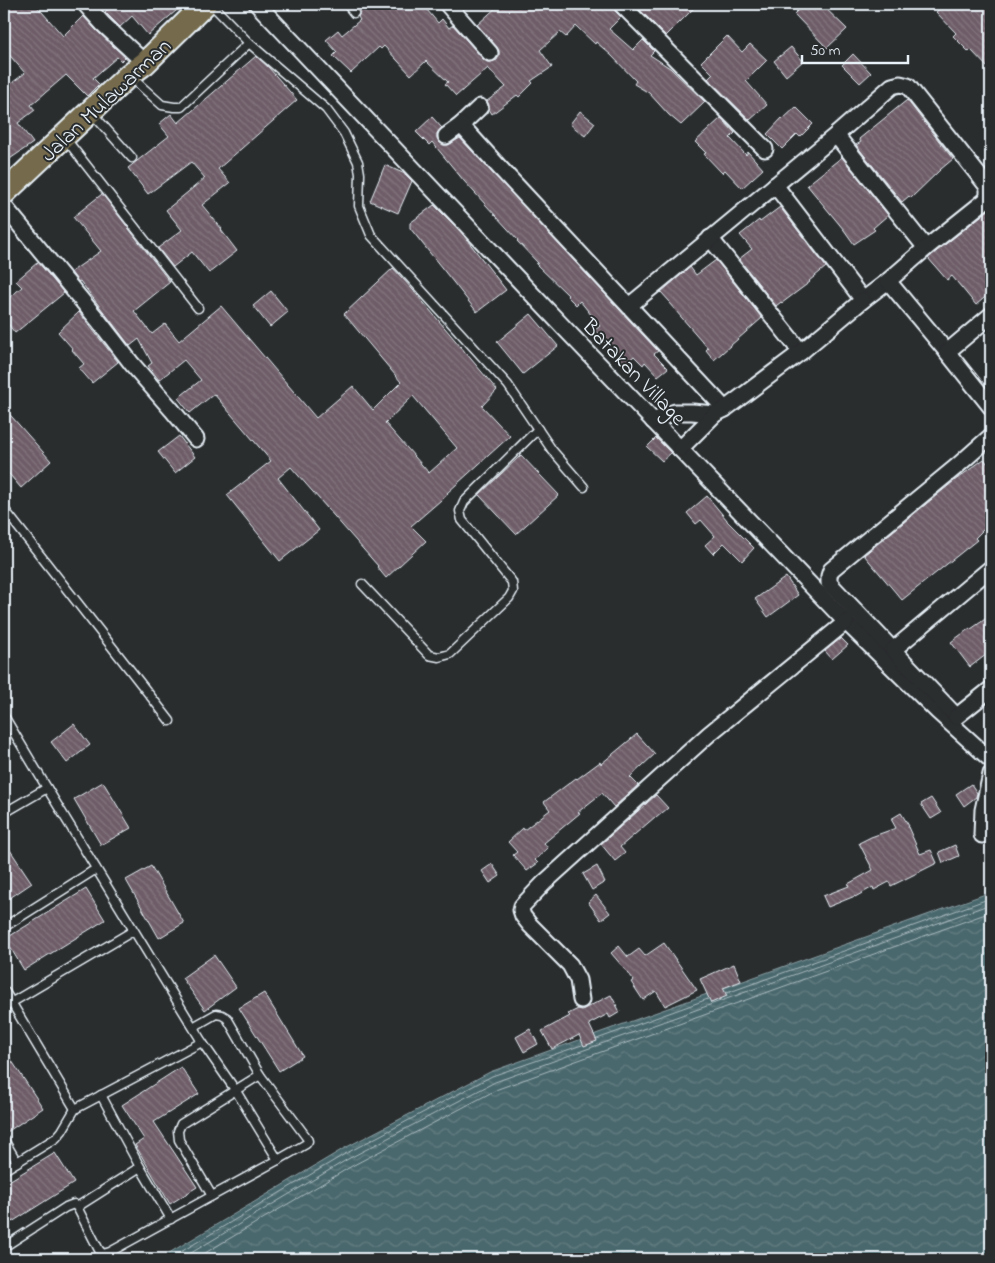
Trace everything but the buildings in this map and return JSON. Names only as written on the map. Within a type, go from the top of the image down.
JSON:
[{"type":"main road","name":"Jalan Mulawarman","points":[[4,193],[205,4]]},
{"type":"street","points":[[85,4],[103,24],[137,69]]},
{"type":"street","name":"Batakan Village","points":[[257,4],[846,622],[937,711],[991,760]]},
{"type":"street","points":[[447,4],[490,53]]},
{"type":"street","points":[[621,4],[765,149]]},
{"type":"street","points":[[628,306],[836,135],[892,86],[900,84],[908,86],[988,187],[986,200],[801,352],[720,412],[680,449]]},
{"type":"street","points":[[446,136],[462,125],[480,107]]},
{"type":"street","points":[[462,125],[628,306],[720,412]]},
{"type":"street","points":[[836,135],[926,248]]},
{"type":"street","points":[[775,185],[864,300]]},
{"type":"street","points":[[4,206],[132,364],[196,439]]},
{"type":"street","points":[[710,238],[801,352]]},
{"type":"street","points":[[888,282],[991,407]]},
{"type":"street","points":[[947,352],[991,315]]},
{"type":"street","points":[[653,421],[675,412],[720,412]]},
{"type":"street","points":[[991,436],[831,570],[829,576],[830,583],[978,739],[991,750]]},
{"type":"street","points":[[893,650],[991,568]]},
{"type":"street","points":[[581,1000],[575,972],[523,916],[522,906],[544,883],[708,734],[846,622]]},
{"type":"street","points":[[956,716],[991,689]]},
{"type":"street","points":[[982,835],[983,810],[991,774]]},
{"type":"lane","points":[[211,4],[249,43],[326,109],[344,133],[358,162],[360,174],[359,206],[370,235],[508,385],[552,450],[584,487]]},
{"type":"lane","points":[[348,4],[354,13]]},
{"type":"lane","points":[[137,69],[162,105],[182,107],[249,43]]},
{"type":"lane","points":[[91,111],[132,158]]},
{"type":"lane","points":[[63,137],[198,308]]},
{"type":"lane","points":[[362,584],[429,655],[439,657],[450,654],[510,598],[513,591],[512,582],[462,520],[460,511],[464,502],[538,429]]},
{"type":"lane","points":[[4,509],[170,720]]},
{"type":"lane","points":[[4,716],[6,726],[47,788],[133,931],[278,1160]]},
{"type":"lane","points":[[4,813],[47,788]]},
{"type":"lane","points":[[4,927],[96,869]]},
{"type":"lane","points":[[4,1007],[133,931]]},
{"type":"lane","points":[[4,990],[74,1109]]},
{"type":"lane","points":[[4,1246],[66,1207],[74,1204],[99,1250],[103,1254],[110,1252],[306,1144],[308,1141],[260,1075],[227,1018],[224,1015],[216,1014],[193,1027]]},
{"type":"lane","points":[[4,1170],[56,1138],[74,1109],[202,1042]]},
{"type":"lane","points":[[212,1196],[179,1140],[178,1131],[181,1124],[260,1075]]},
{"type":"lane","points":[[101,1095],[170,1219]]},
{"type":"lane","points":[[4,1140],[17,1162]]},
{"type":"lane","points":[[77,1207],[140,1167]]},
{"type":"water","points":[[991,892],[991,1259],[159,1259],[343,1149],[490,1072]]}]
